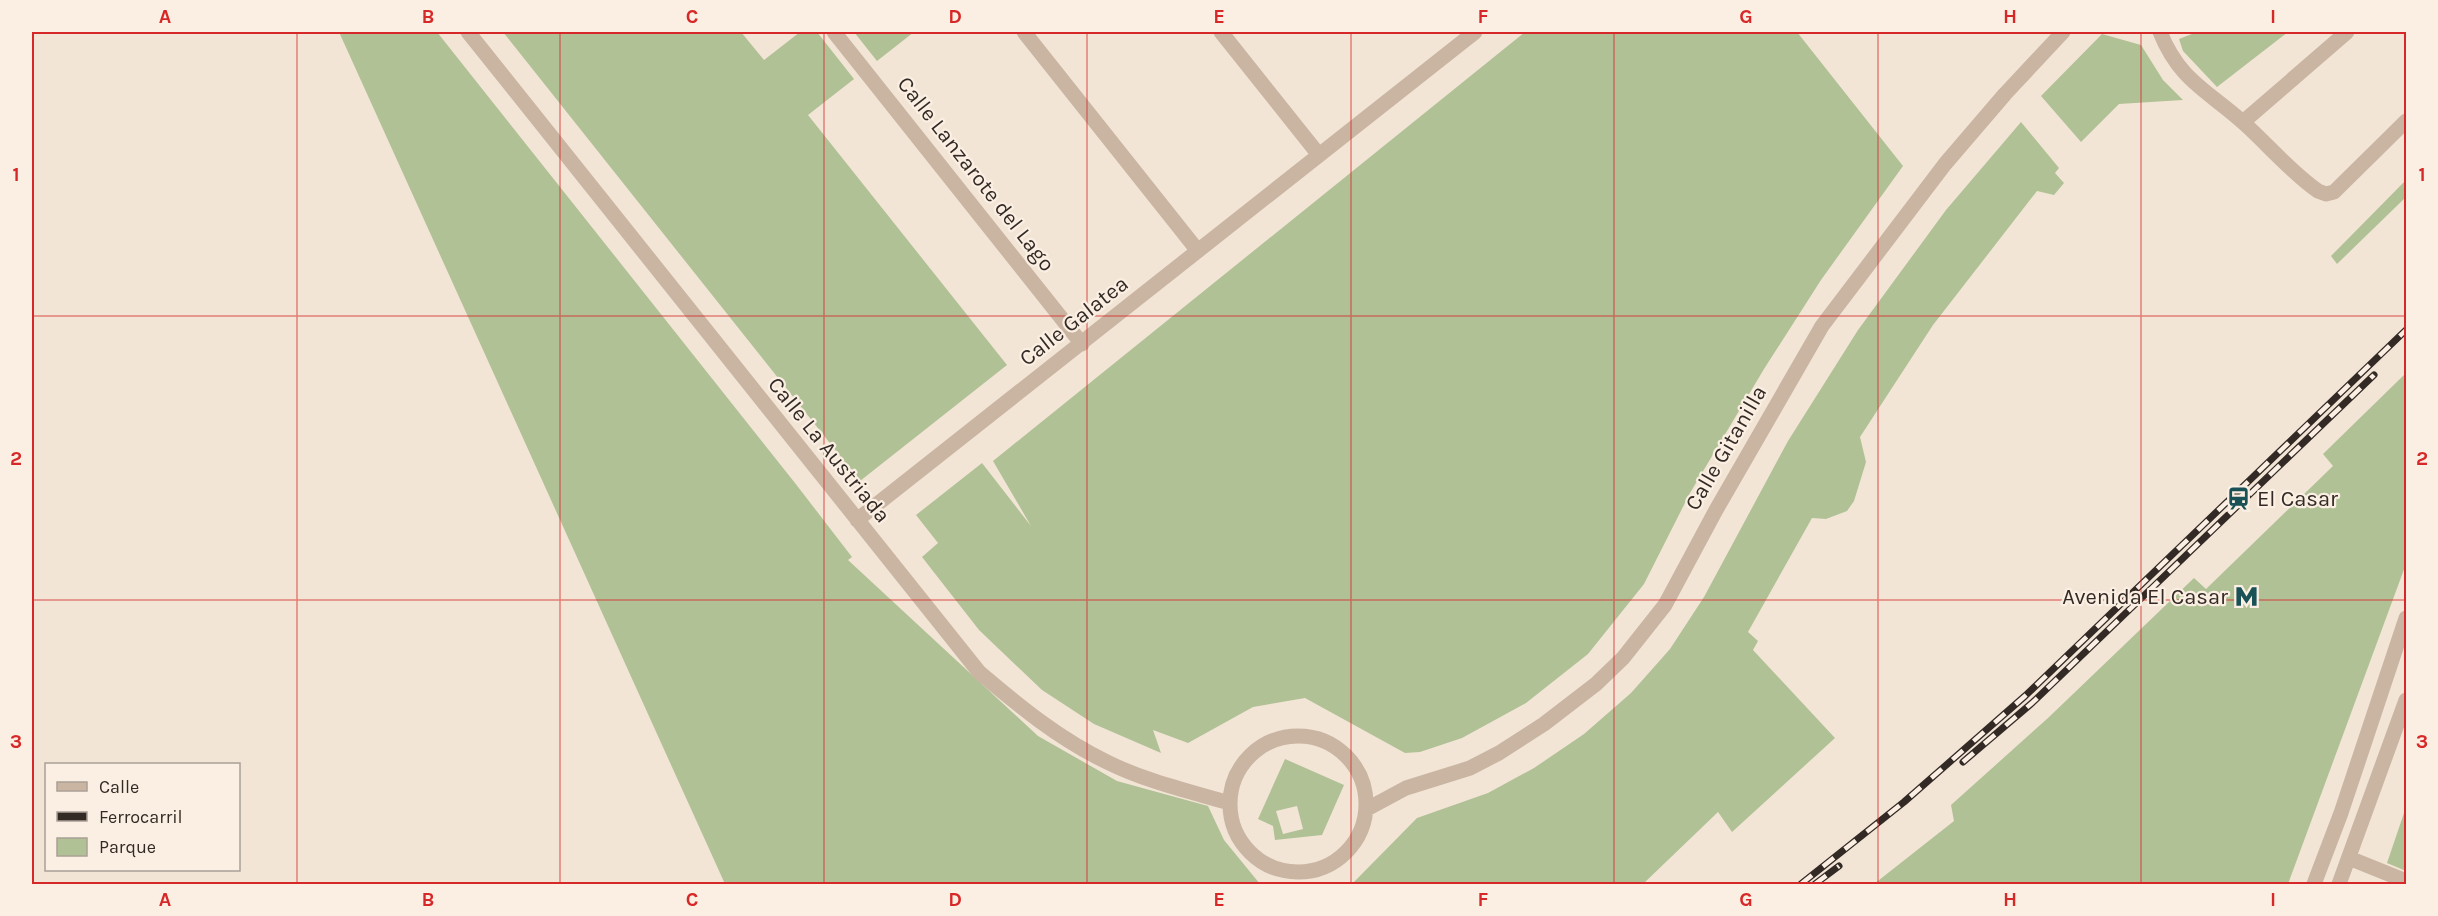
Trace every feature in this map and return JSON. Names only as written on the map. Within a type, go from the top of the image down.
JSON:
[{"type":"street","name":"Calle La Austriada","points":[[468,32],[979,672],[1061,736],[1107,762],[1169,786],[1229,803]]},
{"type":"street","name":"Calle Lanzarote del Lago","points":[[834,32],[1082,344]]},
{"type":"street","points":[[1024,32],[1198,251]]},
{"type":"street","points":[[1221,32],[1319,155]]},
{"type":"street","name":"Calle Galatea","points":[[856,520],[1475,32]]},
{"type":"street","name":"Calle Gitanilla","points":[[1367,808],[1406,788],[1470,768],[1499,753],[1544,724],[1596,684],[1623,658],[1665,605],[1716,510],[1822,327],[1945,165],[2010,89],[2063,32]]},
{"type":"street","points":[[2160,32],[2169,54],[2188,77],[2243,122],[2311,186],[2326,194],[2334,192],[2406,121]]},
{"type":"street","points":[[2243,122],[2347,32]]},
{"type":"street","points":[[2314,885],[2341,813],[2406,618]]},
{"type":"street","points":[[2339,885],[2406,700]]},
{"type":"street","points":[[1304,735],[1327,741],[1340,749],[1356,767],[1364,785],[1367,808],[1360,836],[1345,855],[1304,879],[1275,869],[1254,857],[1244,848],[1233,826],[1229,803],[1238,770],[1254,751],[1275,739],[1304,735]]},
{"type":"street","points":[[2349,858],[2406,881]]},
{"type":"green space","points":[[339,32],[437,32],[795,483],[852,557],[848,560],[1038,736],[1117,781],[1208,806],[1224,840],[1260,884],[725,884]]},
{"type":"green space","points":[[503,32],[741,32],[764,60],[800,32],[817,32],[854,79],[808,115],[1007,365],[860,481]]},
{"type":"green space","points":[[854,32],[914,32],[877,61]]},
{"type":"green space","points":[[1525,32],[1797,32],[1903,166],[1821,280],[1764,369],[1690,493],[1644,584],[1588,654],[1526,703],[1462,738],[1420,752],[1405,753],[1305,698],[1253,707],[1188,743],[1153,730],[1161,753],[1094,724],[1042,690],[979,630],[922,557],[938,543],[916,515],[982,463],[1031,526],[993,461]]},
{"type":"green space","points":[[2197,32],[2288,32],[2217,87],[2183,51],[2179,39]]},
{"type":"green space","points":[[2102,34],[2141,45],[2163,80],[2183,100],[2119,104],[2081,142],[2041,96]]},
{"type":"green space","points":[[2021,122],[2059,168],[2055,173],[2064,183],[2054,195],[2037,191],[1933,325],[1860,437],[1866,462],[1854,501],[1847,511],[1826,519],[1812,518],[1748,632],[1758,641],[1753,650],[1835,738],[1732,832],[1718,812],[1643,884],[1352,884],[1417,818],[1488,793],[1534,768],[1584,734],[1631,693],[1670,649],[1704,597],[1788,441],[1858,330],[1946,210]]},
{"type":"green space","points":[[2406,180],[2406,197],[2337,264],[2331,256]]},
{"type":"green space","points":[[2406,373],[2406,564],[2288,884],[1874,884],[1954,821],[1951,805],[2048,718],[2194,578],[2206,589],[2333,466],[2323,454]]},
{"type":"green space","points":[[1285,759],[1344,785],[1322,835],[1275,840],[1273,826],[1258,819]],"holes":[[[1297,806],[1303,829],[1283,834],[1276,811]]]},
{"type":"green space","points":[[2406,807],[2406,871],[2387,863]]},
{"type":"railway","points":[[1801,884],[1904,802],[2025,696],[2406,330]]},
{"type":"railway","points":[[1963,762],[2032,703],[2374,375]]},
{"type":"railway","points":[[1815,884],[1839,866]]},
{"type":"place","name":"El Casar","points":[[2239,499]]},
{"type":"place","name":"Avenida El Casar","points":[[2246,597]]}]
